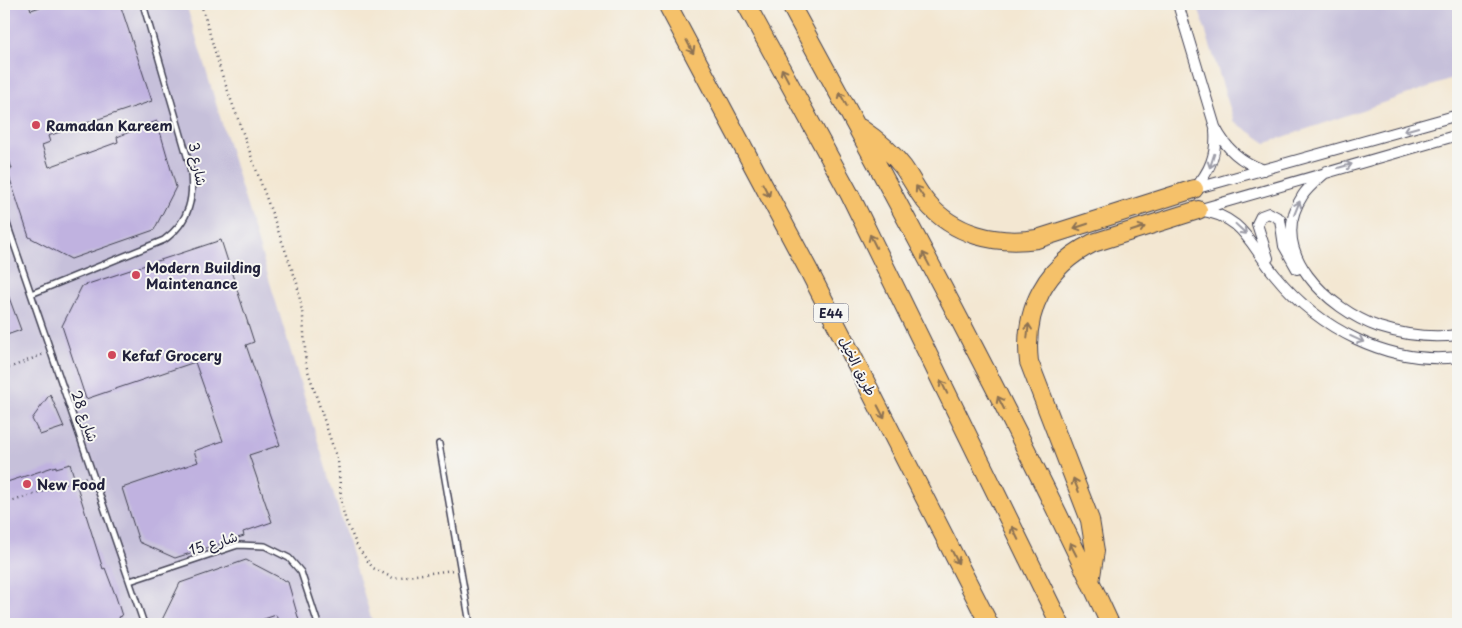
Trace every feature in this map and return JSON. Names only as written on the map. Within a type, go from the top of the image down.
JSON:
[{"type":"highway","name":"طريق الخيل","points":[[667,4],[809,271],[989,624]]},
{"type":"highway","points":[[746,4],[850,195],[1060,624]]},
{"type":"highway","points":[[790,4],[857,126],[1004,408],[1110,624]]},
{"type":"highway","points":[[857,126],[893,156],[924,200],[940,216],[961,229],[987,239],[1015,242],[1037,239],[1194,190]]},
{"type":"highway","points":[[1090,582],[1095,551],[1090,520],[1038,392],[1029,362],[1027,336],[1032,311],[1050,275],[1070,256],[1081,249],[1093,243],[1198,210]]},
{"type":"street","points":[[1178,4],[1215,127],[1226,146],[1234,154],[1253,166],[1264,170]]},
{"type":"street","points":[[1194,190],[1458,115]]},
{"type":"street","points":[[1194,190],[1202,181],[1212,161],[1216,144],[1215,127]]},
{"type":"street","points":[[1198,210],[1327,171],[1458,135]]},
{"type":"street","points":[[1313,281],[1300,265],[1296,255],[1292,224],[1303,194],[1327,171]]},
{"type":"street","points":[[1198,210],[1226,218],[1242,230],[1274,274],[1310,310],[1353,338],[1402,354],[1458,357]]},
{"type":"street","points":[[1274,274],[1257,229],[1261,216],[1269,213],[1277,215],[1282,222],[1284,246],[1292,263],[1342,308],[1380,327],[1414,335],[1458,335]]},
{"type":"lane","name":"شارع 3","points":[[31,294],[164,240],[179,227],[189,210],[193,191],[190,166],[143,4]]},
{"type":"lane","name":"شارع 28","points":[[4,215],[144,624]]},
{"type":"lane","points":[[438,444],[470,624]]},
{"type":"lane","name":"شارع 15","points":[[130,581],[238,545],[265,546],[289,558],[301,572],[318,624]]},
{"type":"path","points":[[201,4],[221,72],[297,283],[303,316],[306,365],[338,462],[342,507],[351,535],[373,568],[393,578],[459,569]]},
{"type":"path","points":[[4,370],[51,352]]},
{"type":"path","points":[[4,504],[93,475]]},
{"type":"shaded area","points":[[4,4],[186,4],[373,624],[4,624]]},
{"type":"shaded area","points":[[1197,4],[1458,4],[1458,77],[1266,143],[1234,121]]},
{"type":"building","points":[[4,4],[29,4],[31,10],[49,4],[120,4],[152,101],[48,136],[50,142],[42,145],[49,167],[118,142],[117,137],[157,121],[176,187],[154,230],[71,259],[29,237],[7,170],[12,169],[4,144]]},
{"type":"building","points":[[221,240],[254,342],[246,345],[280,445],[249,455],[272,522],[243,532],[244,536],[175,558],[139,542],[122,488],[198,462],[194,451],[223,441],[195,362],[86,399],[62,326],[82,286]]},
{"type":"building","points":[[4,284],[21,330],[4,336]]},
{"type":"building","points":[[50,394],[64,427],[40,435],[32,419]]},
{"type":"building","points":[[70,464],[103,569],[105,568],[116,597],[122,616],[119,617],[121,624],[4,624],[4,483],[56,466],[56,468]]},
{"type":"building","points":[[246,560],[288,582],[300,624],[279,624],[276,615],[249,624],[160,624],[180,583]]},
{"type":"place","name":"Ramadan Kareem","points":[[36,125]]},
{"type":"place","name":"Modern Building Maintenance","points":[[136,275]]},
{"type":"place","name":"Kefaf Grocery","points":[[112,355]]},
{"type":"place","name":"New Food","points":[[27,484]]}]
